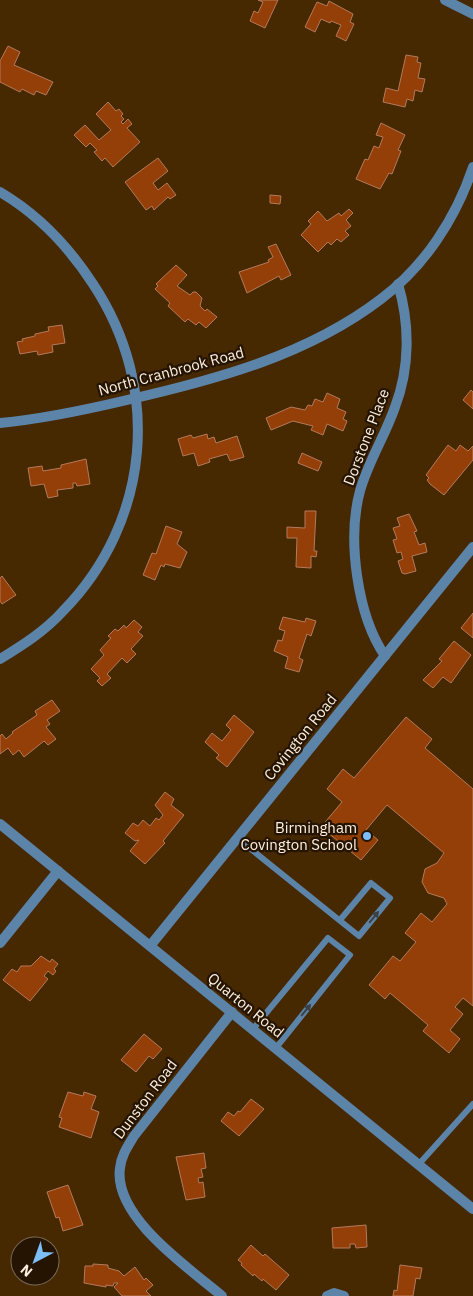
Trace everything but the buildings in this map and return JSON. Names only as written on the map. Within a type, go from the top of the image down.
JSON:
[{"type":"street","points":[[446,0],[473,14]]},
{"type":"street","name":"North Cranbrook Road","points":[[0,423],[56,415],[138,398],[221,376],[288,351],[358,315],[398,284],[418,264],[451,218],[473,167]]},
{"type":"street","points":[[0,192],[44,224],[80,264],[100,294],[126,352],[138,398],[140,429],[132,485],[124,511],[106,552],[85,586],[63,612],[33,638],[0,659]]},
{"type":"street","name":"Dorstone Place","points":[[385,656],[372,634],[365,610],[356,566],[355,528],[359,493],[371,459],[395,408],[406,366],[405,311],[398,284]]},
{"type":"street","name":"Covington Road","points":[[150,946],[473,547]]},
{"type":"street","name":"Quarton Road","points":[[0,824],[473,1209]]},
{"type":"street","points":[[0,943],[58,871]]},
{"type":"street","name":"Dunston Road","points":[[222,1296],[139,1221],[126,1200],[119,1176],[126,1149],[141,1125],[232,1012]]},
{"type":"street","points":[[327,1296],[334,1293],[344,1296]]},
{"type":"lane","points":[[237,838],[359,936],[390,898],[371,882],[340,920]]},
{"type":"lane","points":[[253,1029],[328,938],[350,955],[276,1048]]},
{"type":"lane","points":[[418,1164],[473,1104]]},
{"type":"place","name":"Birmingham Covington School","points":[[367,836]]}]
